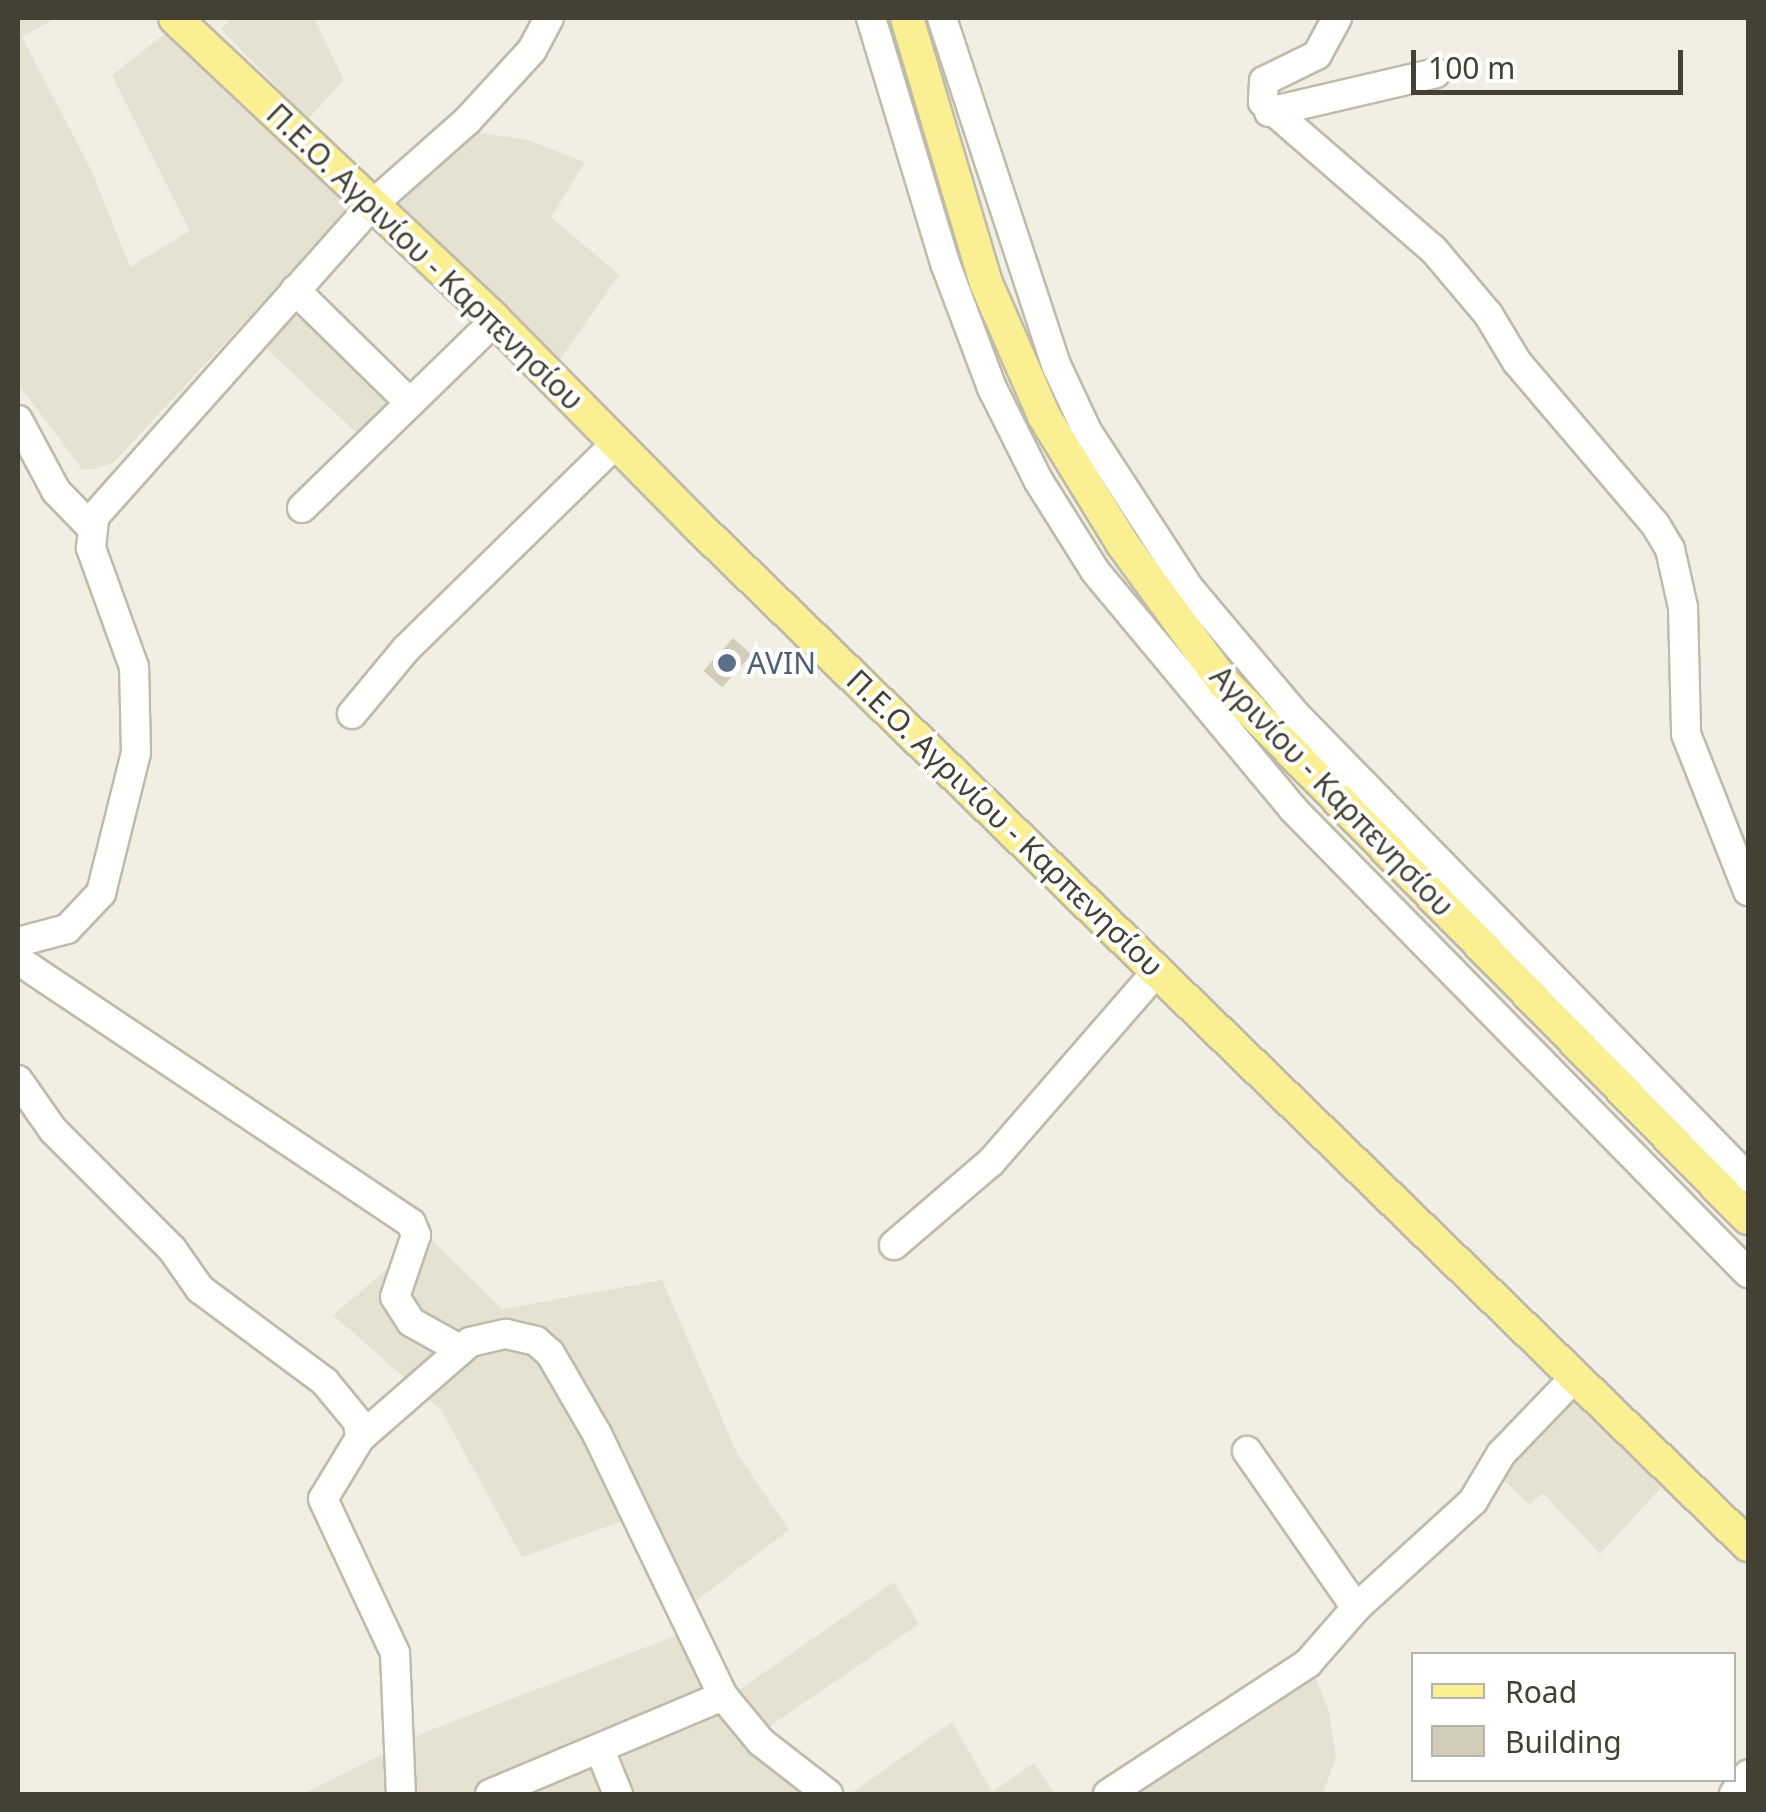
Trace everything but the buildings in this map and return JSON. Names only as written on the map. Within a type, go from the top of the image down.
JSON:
[{"type":"main road","name":"Π.Ε.Ο. Αγρινίου - Καρπενησίου","points":[[175,18],[496,320],[616,443],[1156,972],[1748,1544]]},
{"type":"main road","name":"Αγρινίου - Καρπενησίου","points":[[908,18],[986,284],[1044,416],[1122,543],[1224,684],[1748,1218]]},
{"type":"street","points":[[18,942],[57,935],[101,893],[136,753],[134,667],[91,548],[90,526],[182,410],[372,205],[466,121],[532,50],[549,18]]},
{"type":"street","points":[[871,18],[944,262],[992,388],[1094,571],[1294,809],[1748,1273]]},
{"type":"street","points":[[942,18],[1057,367],[1087,431],[1189,588],[1295,714],[1748,1178]]},
{"type":"street","points":[[1337,18],[1317,55],[1264,82],[1261,95],[1269,112],[1351,174],[1433,249],[1488,314],[1518,362],[1656,524],[1670,550],[1683,607],[1686,734],[1748,891]]},
{"type":"street","points":[[1269,112],[1436,74]]},
{"type":"street","points":[[296,290],[410,403]]},
{"type":"street","points":[[302,508],[496,320]]},
{"type":"street","points":[[18,420],[56,491],[90,526]]},
{"type":"street","points":[[352,714],[406,649],[616,443]]},
{"type":"street","points":[[18,960],[411,1224],[416,1235],[395,1297],[411,1322],[461,1350]]},
{"type":"street","points":[[894,1245],[992,1162],[1156,972]]},
{"type":"street","points":[[18,1080],[53,1130],[172,1250],[214,1302],[338,1394],[358,1422],[360,1438]]},
{"type":"street","points":[[400,1794],[395,1653],[323,1499],[360,1438],[461,1350],[487,1334],[506,1334],[550,1353],[597,1434],[723,1696],[760,1742],[828,1794]]},
{"type":"street","points":[[1126,1790],[1308,1662],[1356,1608],[1473,1501],[1501,1454],[1576,1376]]},
{"type":"street","points":[[1247,1451],[1356,1608]]},
{"type":"street","points":[[490,1794],[723,1696]]},
{"type":"street","points":[[600,1750],[618,1794]]},
{"type":"street","points":[[1734,1794],[1748,1775]]},
{"type":"shaded area","points":[[18,18],[56,18],[22,37],[91,170],[130,267],[190,231],[112,75],[171,29],[350,209],[113,463],[94,469],[82,469],[18,384]]},
{"type":"shaded area","points":[[231,18],[314,18],[344,80],[308,119],[221,29]]},
{"type":"shaded area","points":[[461,130],[528,140],[585,162],[551,217],[619,275],[559,361],[389,200]]},
{"type":"shaded area","points":[[297,302],[395,393],[357,434],[259,342]]},
{"type":"shaded area","points":[[427,1235],[502,1309],[662,1280],[737,1453],[789,1530],[689,1606],[645,1513],[522,1557],[441,1410],[333,1315]]},
{"type":"shaded area","points":[[1568,1386],[1667,1481],[1600,1554],[1543,1493],[1530,1505],[1493,1470]]},
{"type":"shaded area","points":[[894,1582],[919,1624],[751,1739],[818,1794],[303,1794],[428,1731],[680,1634],[719,1704]]},
{"type":"shaded area","points":[[1310,1665],[1329,1711],[1336,1757],[1323,1794],[1145,1794],[1138,1778]]},
{"type":"shaded area","points":[[952,1722],[992,1792],[1034,1763],[1055,1794],[850,1794]]},
{"type":"place","name":"AVIN","points":[[727,663]]}]
